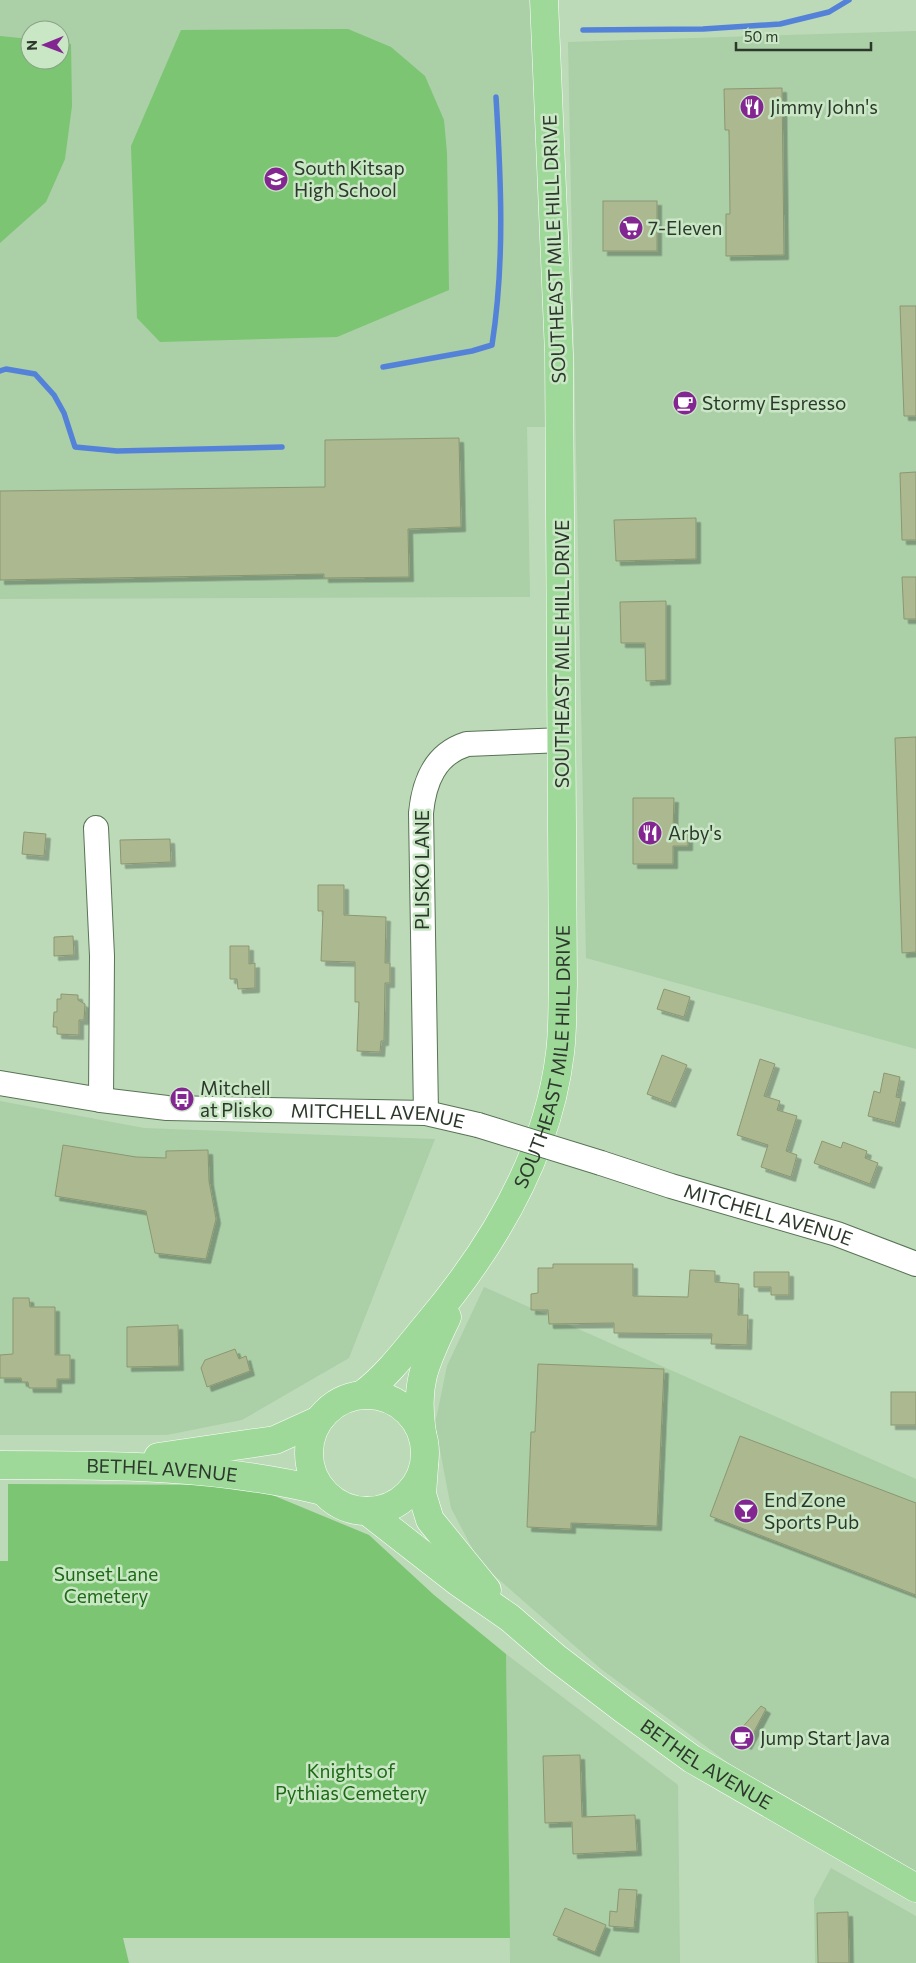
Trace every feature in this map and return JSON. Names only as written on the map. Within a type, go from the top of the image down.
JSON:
[{"type":"main road","name":"SOUTHEAST MILE HILL DRIVE","points":[[363,1394],[389,1370],[460,1285],[512,1202],[530,1160],[554,1088],[560,1054],[563,994],[563,740],[557,279],[544,0]]},
{"type":"main road","name":"SOUTHEAST MILE HILL DRIVE","points":[[423,1438],[418,1406],[419,1389],[428,1357],[460,1285]]},
{"type":"main road","points":[[104,1465],[275,1440],[319,1420],[338,1402],[363,1394],[389,1399],[401,1405],[411,1414],[423,1438],[424,1465],[410,1493],[390,1506],[367,1511],[343,1506],[322,1491],[314,1478],[310,1464],[309,1448],[312,1434],[319,1420]]},
{"type":"main road","name":"BETHEL AVENUE","points":[[0,1465],[104,1465],[214,1472],[276,1479],[322,1491]]},
{"type":"main road","name":"BETHEL AVENUE","points":[[424,1465],[422,1494],[430,1520],[510,1618]]},
{"type":"main road","name":"BETHEL AVENUE","points":[[367,1511],[458,1582],[510,1618],[570,1669],[692,1759],[916,1888]]},
{"type":"street","name":"PLISKO LANE","points":[[426,1113],[421,813],[425,788],[434,766],[440,758],[457,747],[467,744],[563,740]]},
{"type":"street","points":[[96,828],[102,956],[101,1100]]},
{"type":"street","name":"MITCHELL AVENUE","points":[[0,1083],[101,1100],[167,1108],[426,1113],[478,1125],[601,1162],[671,1186],[837,1234],[916,1264]]},
{"type":"shaded area","name":"South Kitsap High School","points":[[0,0],[544,0],[560,427],[527,427],[530,597],[0,599]]},
{"type":"shaded area","points":[[916,31],[916,1049],[586,958],[568,42]]},
{"type":"shaded area","points":[[0,1101],[144,1128],[435,1139],[349,1358],[242,1420],[167,1435],[0,1435]]},
{"type":"shaded area","points":[[484,1287],[916,1479],[916,1872],[746,1776],[601,1669],[480,1563],[451,1508],[435,1424],[447,1366]]},
{"type":"shaded area","points":[[506,1654],[678,1785],[680,1963],[510,1963]]},
{"type":"shaded area","points":[[831,1868],[916,1916],[916,1963],[815,1963],[814,1899]]},
{"type":"green space","points":[[348,29],[391,47],[425,76],[444,120],[447,153],[449,290],[337,337],[160,342],[137,318],[131,146],[181,30]]},
{"type":"green space","points":[[0,36],[20,38],[20,70],[70,70],[71,44],[72,106],[65,159],[46,202],[0,243]]},
{"type":"green space","name":"Knights of Pythias Cemetery","points":[[8,1484],[226,1485],[265,1492],[369,1535],[434,1595],[506,1654],[510,1938],[123,1938],[129,1963],[0,1963],[0,1561],[8,1561]]},
{"type":"building","points":[[782,88],[784,255],[726,256],[726,214],[730,214],[729,130],[725,130],[724,89]]},
{"type":"building","points":[[603,201],[657,201],[657,251],[603,251]]},
{"type":"building","points":[[900,306],[916,306],[916,416],[904,416]]},
{"type":"building","points":[[459,438],[461,527],[408,529],[409,577],[324,578],[324,574],[0,580],[0,491],[325,487],[325,440]]},
{"type":"building","points":[[916,472],[916,540],[902,540],[900,473]]},
{"type":"building","points":[[696,518],[696,559],[616,561],[614,520]]},
{"type":"building","points":[[902,577],[916,577],[916,619],[904,619]]},
{"type":"building","points":[[666,601],[666,680],[646,681],[645,643],[621,643],[620,602]]},
{"type":"building","points":[[916,737],[916,952],[902,953],[895,738]]},
{"type":"building","points":[[633,798],[674,798],[673,830],[688,830],[688,846],[673,846],[673,864],[633,864]]},
{"type":"building","points":[[24,832],[46,834],[44,856],[22,854]]},
{"type":"building","points":[[170,839],[171,862],[121,864],[120,840]]},
{"type":"building","points":[[318,885],[344,885],[344,915],[386,917],[385,963],[390,963],[390,983],[385,983],[384,1041],[381,1041],[380,1052],[357,1051],[359,1002],[355,1002],[355,962],[321,961],[323,911],[318,911]]},
{"type":"building","points":[[73,936],[74,955],[54,956],[54,937]]},
{"type":"building","points":[[230,946],[249,946],[249,964],[255,963],[255,988],[238,989],[237,979],[230,979]]},
{"type":"building","points":[[664,989],[690,997],[684,1017],[657,1009]]},
{"type":"building","points":[[61,994],[78,995],[78,1000],[85,1004],[84,1020],[79,1020],[79,1035],[57,1034],[57,1027],[53,1027],[54,1012],[57,1012],[57,999],[61,999]]},
{"type":"building","points":[[662,1055],[687,1065],[671,1103],[647,1094]]},
{"type":"building","points":[[760,1059],[775,1064],[764,1096],[780,1101],[777,1110],[797,1116],[786,1151],[797,1155],[791,1177],[761,1167],[768,1145],[737,1135]]},
{"type":"building","points":[[884,1073],[900,1077],[896,1097],[901,1098],[895,1123],[868,1116],[874,1091],[880,1093]]},
{"type":"building","points":[[822,1141],[841,1148],[843,1142],[867,1151],[865,1158],[878,1163],[870,1184],[814,1163]]},
{"type":"building","points":[[63,1145],[136,1157],[166,1158],[166,1151],[208,1150],[209,1181],[216,1219],[206,1259],[155,1253],[146,1211],[55,1196]]},
{"type":"building","points":[[553,1264],[633,1264],[633,1296],[688,1297],[690,1270],[715,1271],[715,1282],[739,1284],[738,1315],[748,1315],[747,1345],[711,1344],[712,1334],[614,1333],[614,1323],[549,1324],[548,1310],[531,1310],[531,1294],[538,1293],[538,1268],[553,1268]]},
{"type":"building","points":[[754,1272],[789,1272],[789,1295],[771,1295],[771,1287],[754,1287]]},
{"type":"building","points":[[13,1298],[29,1298],[30,1307],[55,1307],[55,1355],[70,1355],[70,1379],[57,1379],[57,1388],[29,1388],[28,1382],[22,1382],[21,1378],[0,1378],[0,1355],[13,1354]]},
{"type":"building","points":[[178,1325],[179,1366],[127,1367],[127,1327]]},
{"type":"building","points":[[235,1349],[239,1359],[246,1356],[250,1371],[207,1387],[201,1368],[205,1360]]},
{"type":"building","points":[[538,1364],[664,1369],[657,1526],[571,1523],[571,1529],[527,1527],[531,1432],[535,1432]]},
{"type":"building","points":[[891,1392],[916,1392],[916,1425],[891,1425]]},
{"type":"building","points":[[740,1436],[916,1503],[916,1595],[710,1516]]},
{"type":"building","points":[[761,1706],[766,1709],[747,1745],[733,1738]]},
{"type":"building","points":[[580,1755],[582,1817],[635,1815],[637,1851],[573,1854],[572,1822],[545,1823],[543,1756]]},
{"type":"building","points":[[619,1889],[637,1890],[634,1928],[609,1926],[610,1911],[617,1912]]},
{"type":"building","points":[[565,1908],[606,1925],[595,1952],[553,1935]]},
{"type":"building","points":[[848,1912],[849,1963],[818,1963],[817,1913]]},
{"type":"waterway","points":[[583,30],[703,29],[780,24],[829,12],[849,0]]},
{"type":"waterway","points":[[383,367],[472,351],[492,345],[499,283],[501,221],[496,97]]},
{"type":"waterway","points":[[0,371],[6,369],[35,374],[54,395],[64,413],[75,447],[117,451],[282,447]]},
{"type":"place","name":"Jimmy John's","points":[[752,107]]},
{"type":"place","name":"South Kitsap High School","points":[[276,179]]},
{"type":"place","name":"7-Eleven","points":[[631,228]]},
{"type":"place","name":"Stormy Espresso","points":[[685,403]]},
{"type":"place","name":"Arby's","points":[[650,833]]},
{"type":"place","name":"Mitchell at Plisko","points":[[182,1099]]},
{"type":"place","name":"End Zone Sports Pub","points":[[746,1511]]},
{"type":"place","name":"Jump Start Java","points":[[742,1738]]},
{"type":"park label","name":"Sunset Lane Cemetery","points":[[106,1585]]}]
